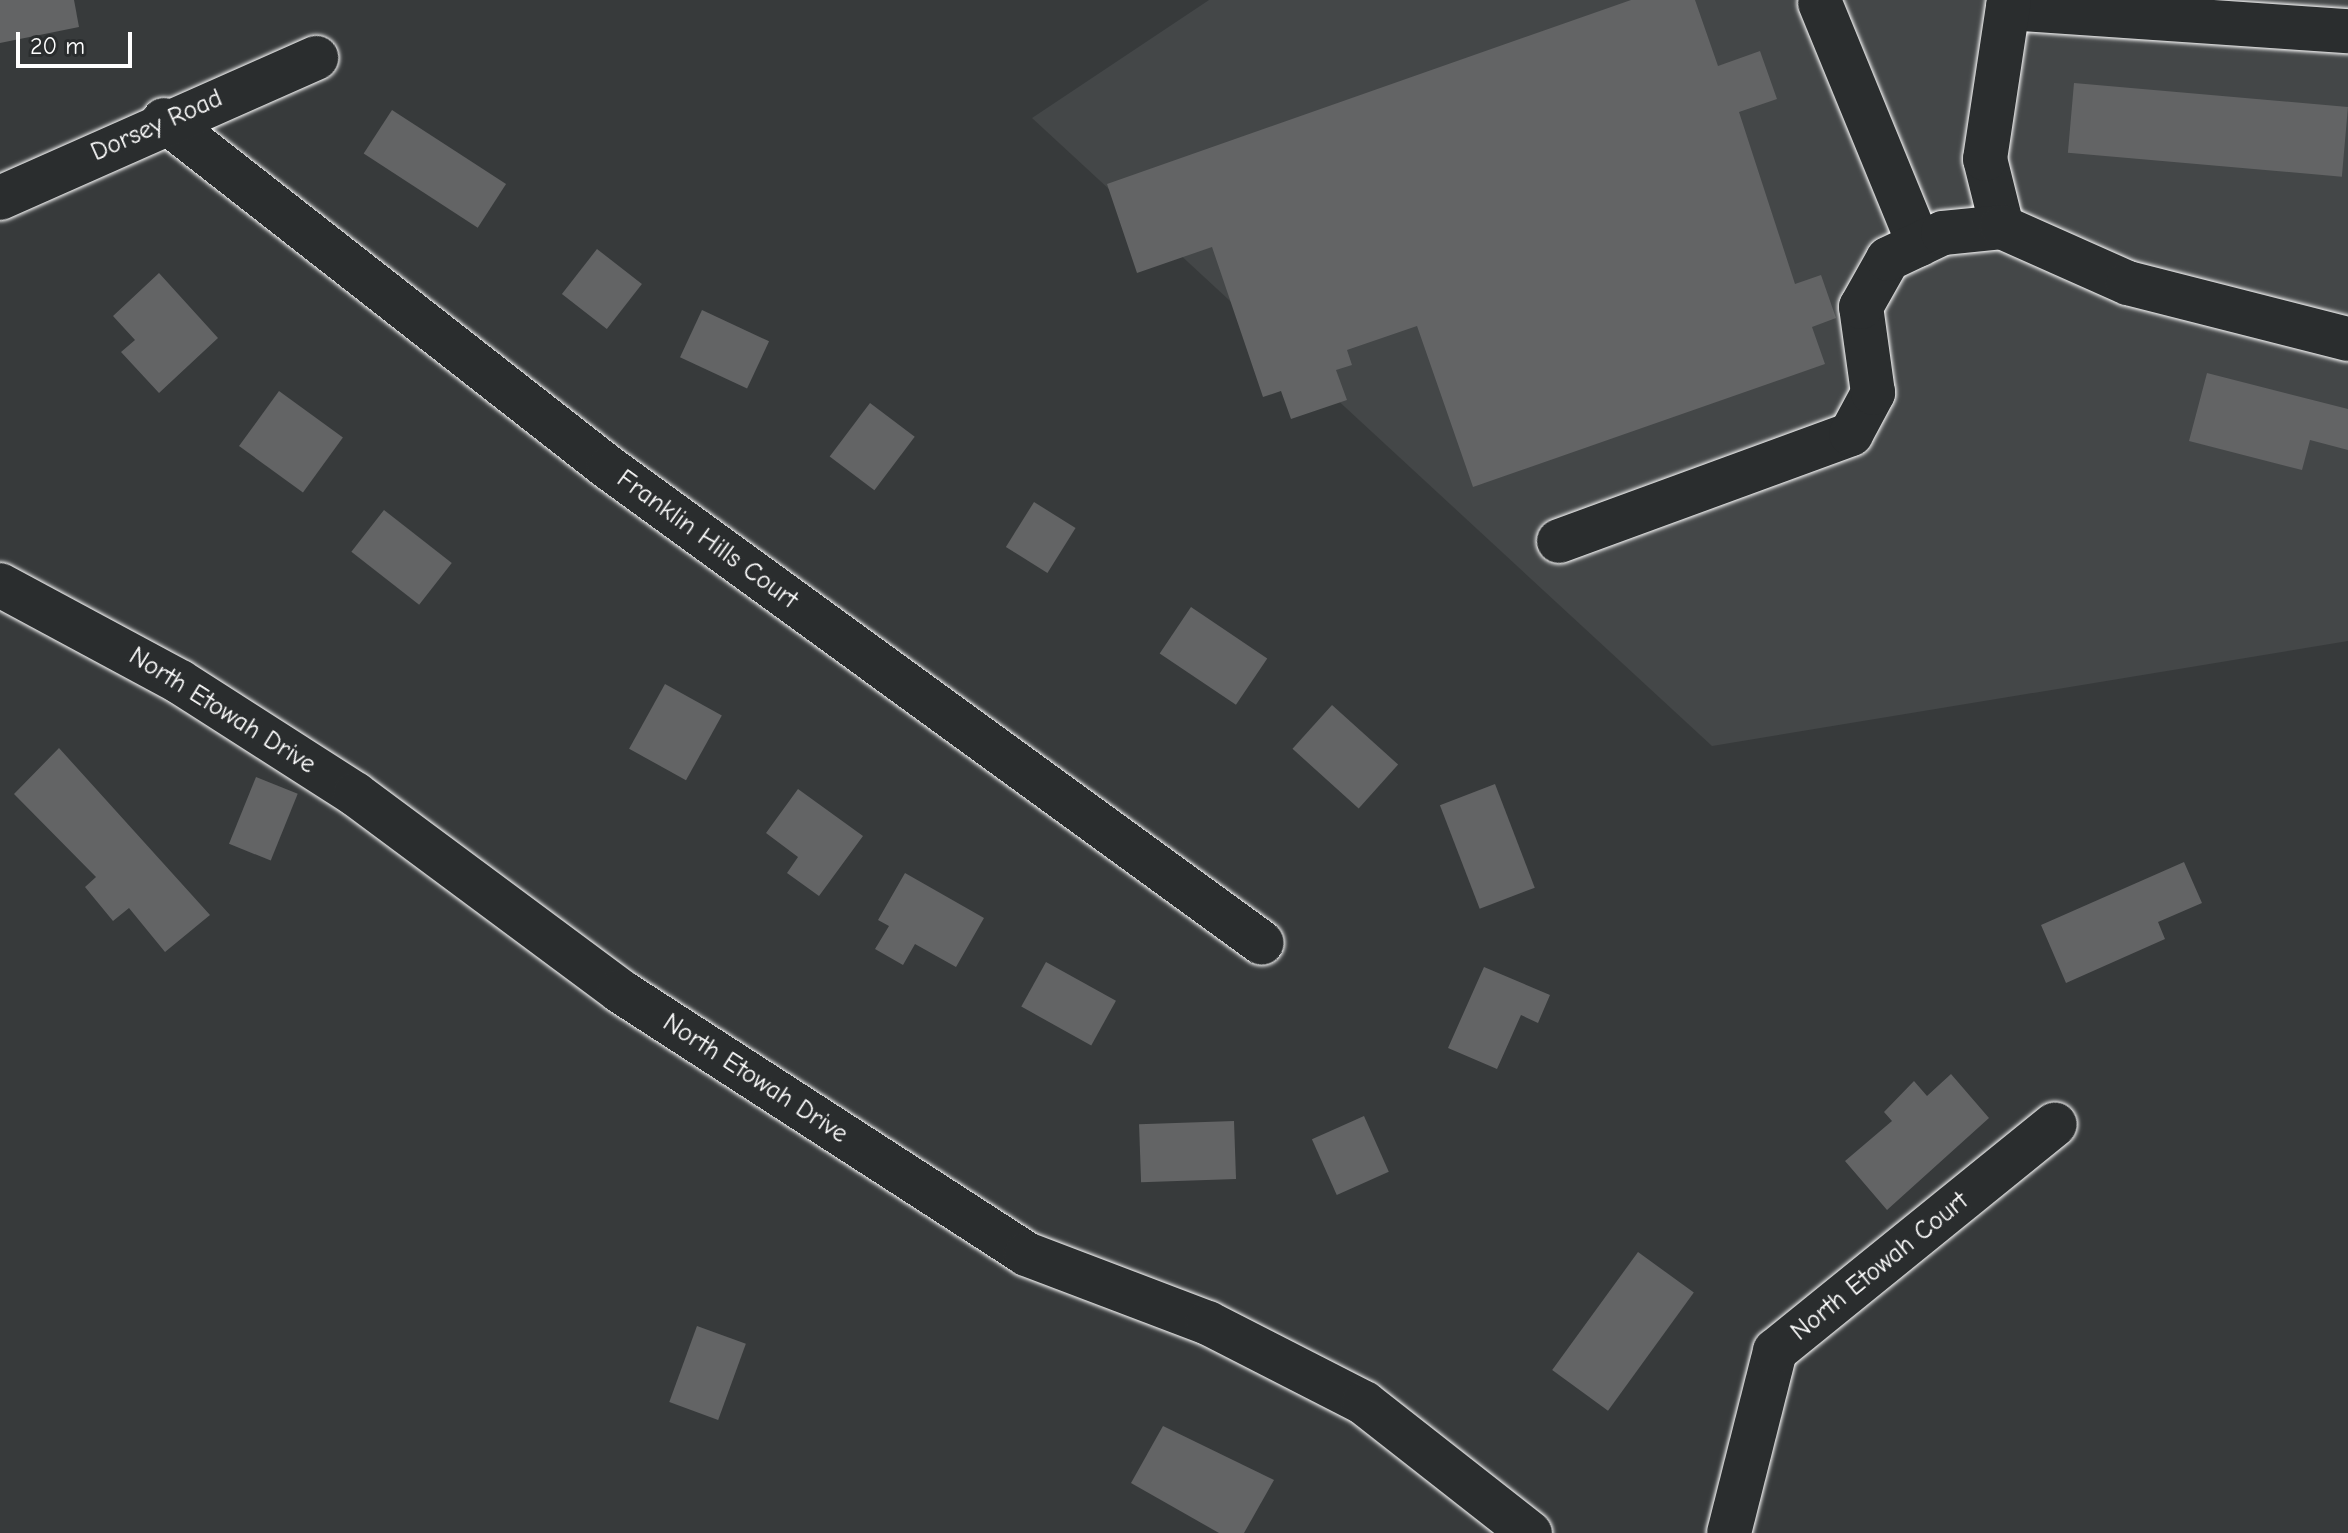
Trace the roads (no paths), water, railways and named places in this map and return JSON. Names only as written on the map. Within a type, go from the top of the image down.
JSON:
[{"type":"street","points":[[1820,3],[1919,244]]},
{"type":"street","points":[[2002,227],[1985,159],[2009,4],[2348,31]]},
{"type":"street","name":"Dorsey Road","points":[[0,198],[164,120],[316,58]]},
{"type":"street","name":"Franklin Hills Court","points":[[164,120],[609,468],[1262,943]]},
{"type":"street","points":[[1559,541],[1851,434],[1873,393],[1861,307],[1888,259],[1943,233],[2002,227],[2128,283],[2348,339]]},
{"type":"street","name":"North Etowah Drive","points":[[0,585],[180,682],[355,794],[620,991],[1026,1254],[1208,1323],[1351,1396],[1530,1533]]},
{"type":"street","name":"North Etowah Court","points":[[1729,1533],[1775,1351],[2055,1124]]}]
